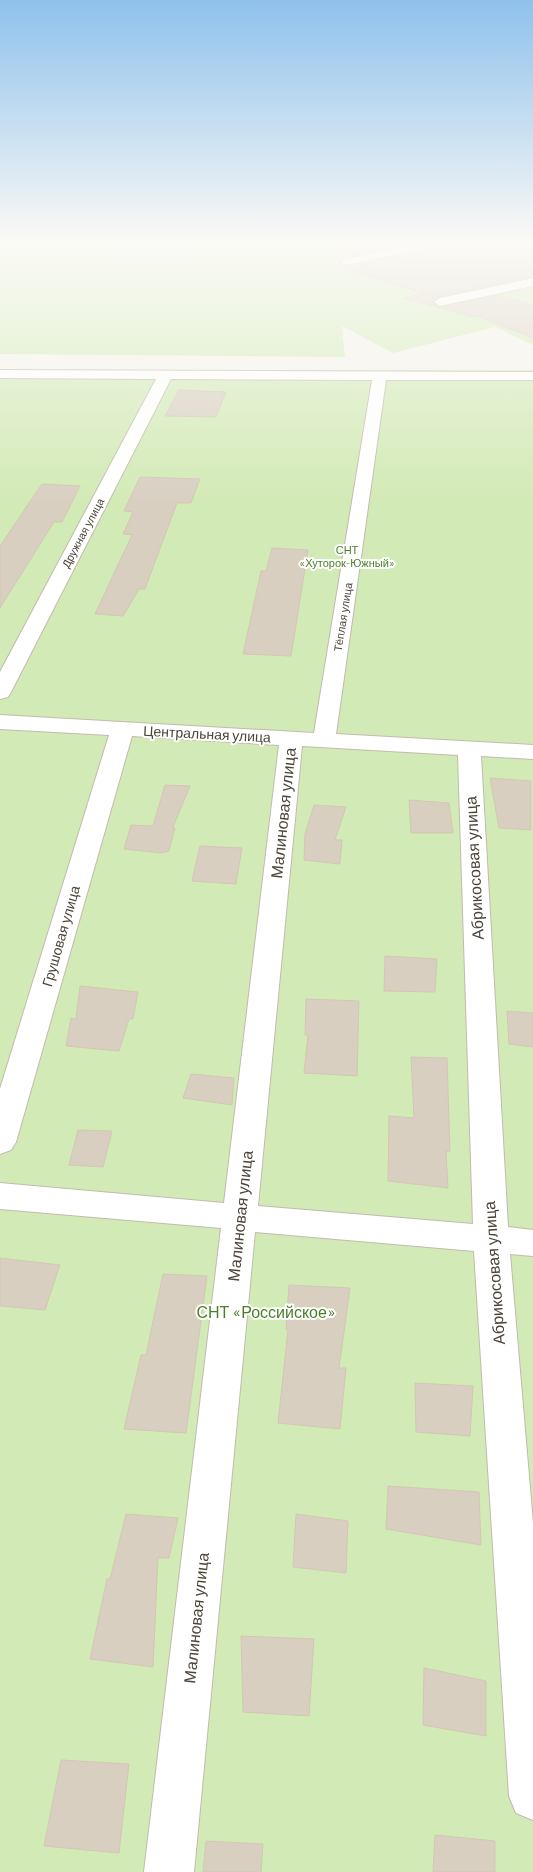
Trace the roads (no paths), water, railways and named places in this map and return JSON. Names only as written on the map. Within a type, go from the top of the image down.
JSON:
[{"type":"street","points":[[0,374],[533,376]]},
{"type":"street","name":"Дружная улица","points":[[0,692],[166,374]]},
{"type":"street","name":"Тёплая улица","points":[[308,739],[380,375]]},
{"type":"street","name":"Центральная улица","points":[[0,722],[533,752]]},
{"type":"street","name":"Грушовая улица","points":[[0,1142],[122,730]]},
{"type":"street","name":"Малиновая улица","points":[[169,1872],[240,1216],[308,739]]},
{"type":"street","name":"Абрикосовая улица","points":[[469,749],[491,1240],[533,1796]]},
{"type":"street","points":[[0,1196],[533,1243]]},
{"type":"park label","name":"СНТ «Хуторок-Южный»","points":[[347,556]]},
{"type":"park label","name":"СНТ «Российское»","points":[[266,1312]]}]
